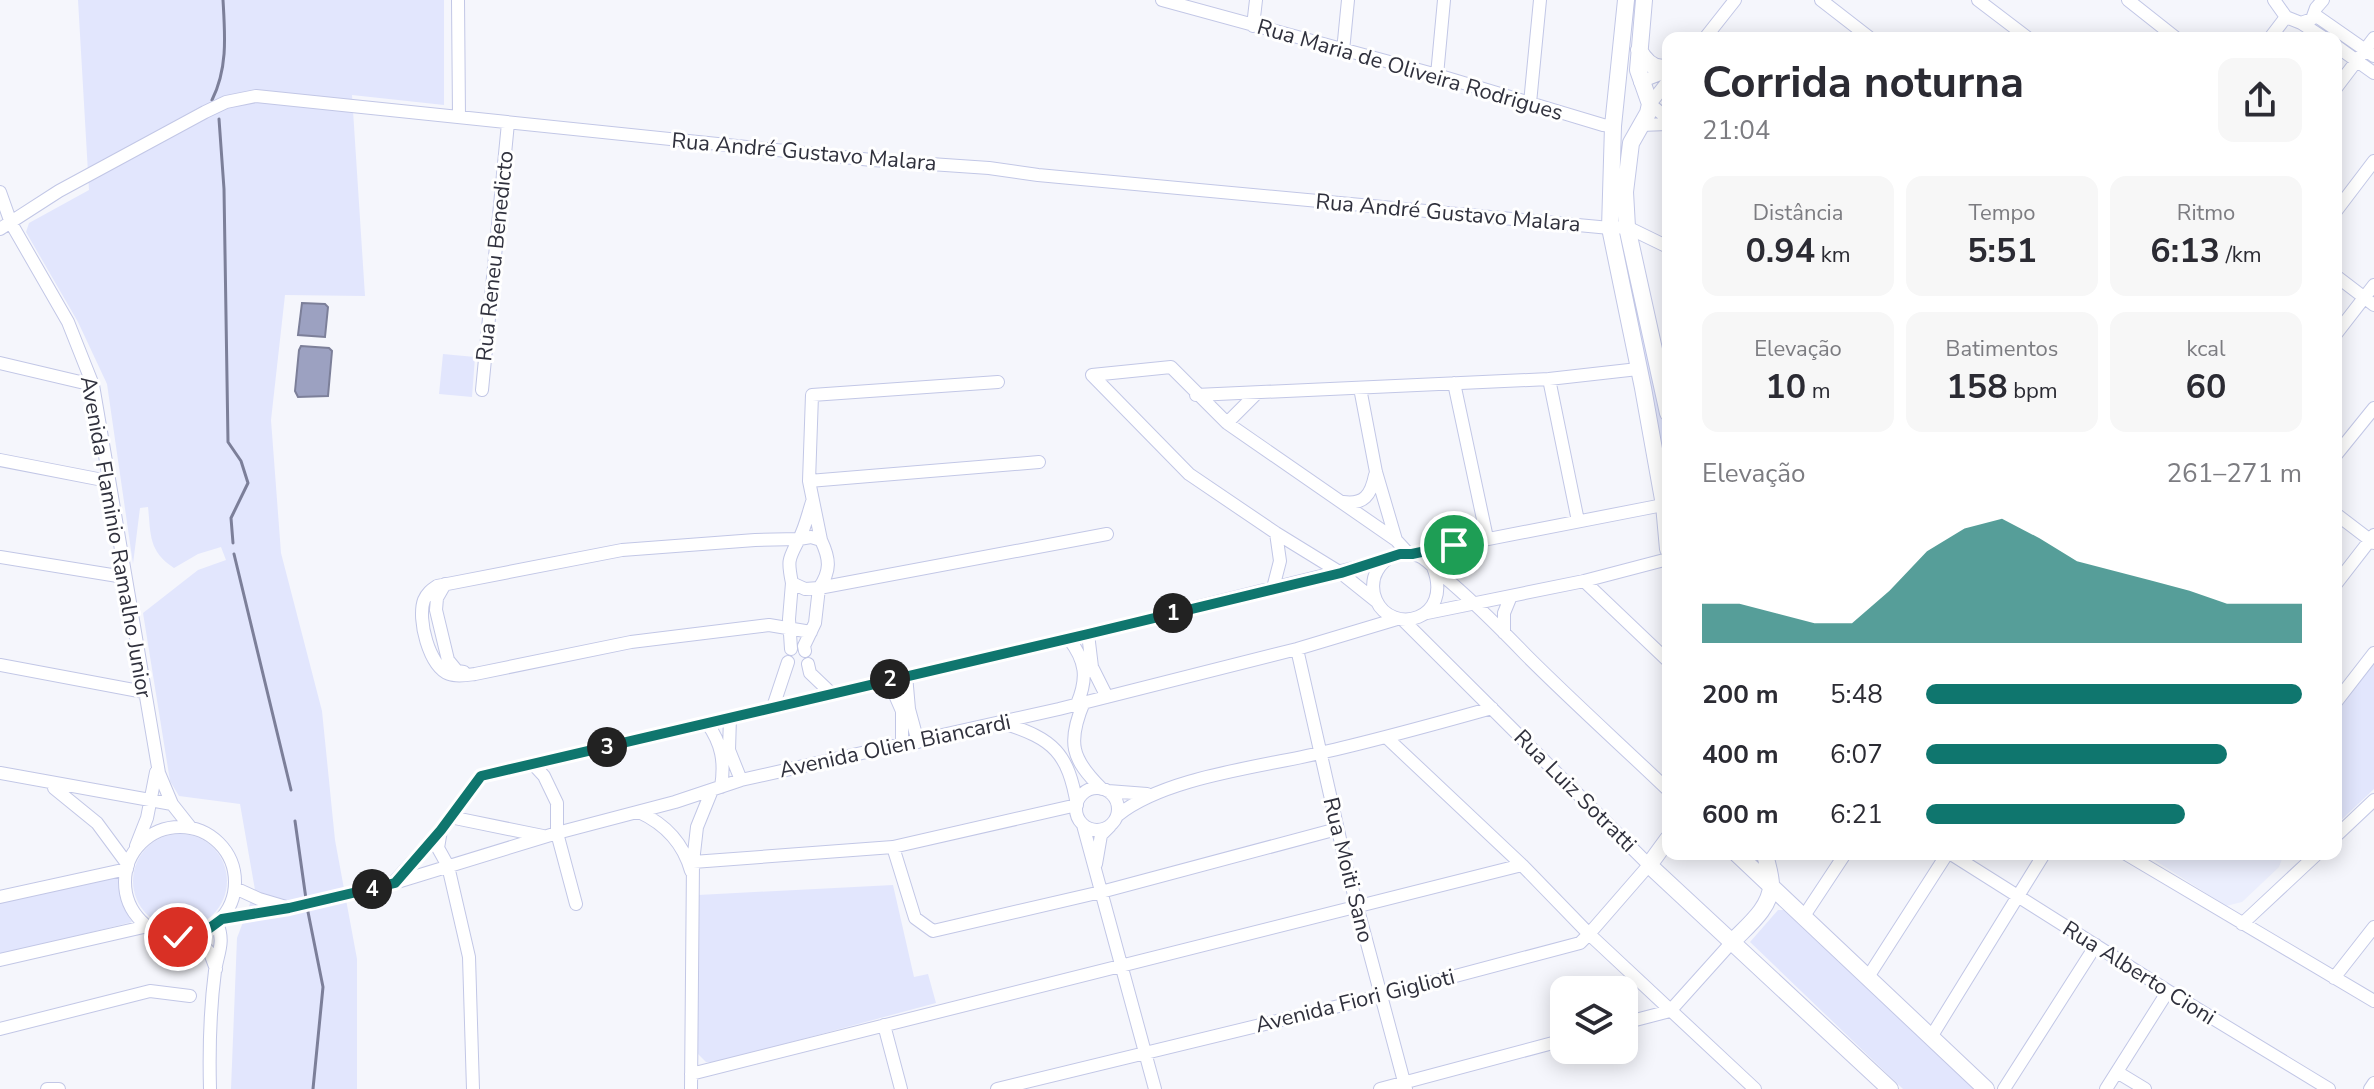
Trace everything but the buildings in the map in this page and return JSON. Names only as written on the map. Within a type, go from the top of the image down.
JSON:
[{"type":"main road","points":[[1626,0],[1613,126],[1610,228],[1662,485]]},
{"type":"main road","points":[[1644,0],[1639,50],[1640,82],[1650,104],[1631,143],[1625,192],[1627,227],[1662,362]]},
{"type":"main road","points":[[1639,50],[1644,60],[1662,69]]},
{"type":"main road","points":[[1617,91],[1640,82]]},
{"type":"main road","points":[[1613,126],[1640,125]]},
{"type":"main road","name":"Avenida Fiori Giglioti","points":[[1649,865],[1662,847]]},
{"type":"main road","points":[[1743,860],[1986,1089]]},
{"type":"main road","points":[[1732,942],[1765,904],[1771,886],[1766,860]]},
{"type":"main road","name":"Rua Luiz Sotratti","points":[[1649,865],[1890,1089]]},
{"type":"street","points":[[458,0],[459,116]]},
{"type":"street","name":"Rua Maria de Oliveira Rodrigues","points":[[1162,0],[1613,126]]},
{"type":"street","points":[[1253,26],[1256,0]]},
{"type":"street","points":[[1343,51],[1348,0]]},
{"type":"street","points":[[1437,75],[1444,0]]},
{"type":"street","points":[[1530,103],[1540,0]]},
{"type":"street","points":[[1713,32],[1735,0]]},
{"type":"street","points":[[1821,0],[1862,32]]},
{"type":"street","points":[[1978,0],[2020,32]]},
{"type":"street","points":[[2128,0],[2168,32]]},
{"type":"street","points":[[2272,32],[2280,5],[2315,32]]},
{"type":"street","points":[[2301,23],[2308,21],[2316,6],[2366,55],[2374,73]]},
{"type":"street","points":[[2342,81],[2366,55],[2374,38]]},
{"type":"street","points":[[2342,48],[2366,55]]},
{"type":"street","points":[[1640,82],[1662,72]]},
{"type":"street","points":[[1662,89],[1650,104],[1662,115]]},
{"type":"street","name":"Rua André Gustavo Malara","points":[[6,226],[59,191],[205,112],[226,102],[256,96],[872,160],[989,168],[1610,228],[1627,227]]},
{"type":"street","points":[[1640,125],[1662,122]]},
{"type":"street","name":"Rua Reneu Benedicto","points":[[482,390],[508,123]]},
{"type":"street","points":[[2342,203],[2374,161]]},
{"type":"street","name":"Avenida Flaminio Ramalho Junior","points":[[0,192],[6,226],[68,322],[93,385],[144,692],[162,781],[172,804],[191,828]]},
{"type":"street","points":[[1627,227],[1662,244]]},
{"type":"street","points":[[2342,281],[2369,302]]},
{"type":"street","points":[[2342,328],[2369,302],[2374,285]]},
{"type":"street","points":[[0,363],[93,385]]},
{"type":"street","points":[[1662,561],[1584,581],[1511,596],[1476,603],[1427,613],[1416,619],[1400,619],[1385,612],[1341,573],[1189,474],[1092,375],[1171,367],[1227,423],[1396,540],[1410,554],[1420,556],[1476,603],[1662,784]]},
{"type":"street","points":[[1196,395],[1549,379],[1638,369]]},
{"type":"street","points":[[1549,379],[1578,521]]},
{"type":"street","points":[[832,694],[808,662],[804,646],[818,608],[819,588],[828,572],[809,481],[812,395],[998,382]]},
{"type":"street","points":[[1454,383],[1487,538]]},
{"type":"street","points":[[1360,388],[1376,472],[1396,540]]},
{"type":"street","points":[[1227,423],[1257,393]]},
{"type":"street","points":[[2342,448],[2374,408]]},
{"type":"street","points":[[0,460],[108,481]]},
{"type":"street","points":[[809,481],[1039,462]]},
{"type":"street","points":[[1342,502],[1356,504],[1362,501],[1373,488],[1376,472]]},
{"type":"street","points":[[773,707],[788,662],[792,583],[789,553],[799,539],[812,502]]},
{"type":"street","points":[[395,883],[441,830],[481,776],[1069,639],[1410,554],[1662,505]]},
{"type":"street","points":[[2342,518],[2373,539],[2342,577]]},
{"type":"street","points":[[1273,588],[1280,561],[1276,533]]},
{"type":"street","points":[[792,583],[805,589],[819,588],[1107,534]]},
{"type":"street","points":[[811,632],[769,625],[631,642],[452,676],[432,660],[422,608],[428,592],[446,583],[622,550],[769,539],[811,537],[821,540]]},
{"type":"street","points":[[769,539],[789,553]]},
{"type":"street","points":[[0,557],[124,577]]},
{"type":"street","points":[[1376,601],[1373,586],[1376,572],[1386,560]]},
{"type":"street","points":[[1427,613],[1437,599],[1439,583],[1433,567]]},
{"type":"street","points":[[828,572],[853,582]]},
{"type":"street","points":[[1584,581],[1662,655]]},
{"type":"street","points":[[1504,633],[1504,613],[1511,596]]},
{"type":"street","name":"Avenida Olien Biancardi","points":[[219,921],[395,883],[741,780],[1107,697],[1297,649],[1400,619]]},
{"type":"street","name":"Rua Luiz Sotratti","points":[[1400,619],[1649,865]]},
{"type":"street","points":[[1088,634],[1092,667],[1107,697]]},
{"type":"street","points":[[1069,639],[1080,653],[1085,670],[1084,688],[1074,726],[1074,750],[1084,772],[1117,801],[1118,815]]},
{"type":"street","name":"Rua Moiti Sano","points":[[1297,649],[1337,829],[1405,1086]]},
{"type":"street","points":[[2342,694],[2374,653]]},
{"type":"street","points":[[788,662],[808,662]]},
{"type":"street","points":[[0,665],[144,692]]},
{"type":"street","points":[[906,675],[909,709],[918,742]]},
{"type":"street","points":[[888,679],[902,711],[902,745]]},
{"type":"street","points":[[1096,875],[1101,835],[1118,815],[1150,794],[1492,708]]},
{"type":"street","points":[[730,717],[729,750],[741,780]]},
{"type":"street","points":[[1002,722],[1033,732],[1057,750],[1072,776],[1076,812],[1083,825],[1123,965],[1155,1089]]},
{"type":"street","points":[[691,1089],[693,862],[697,827],[724,770],[723,753],[707,723]]},
{"type":"street","points":[[1386,737],[1751,1088]]},
{"type":"street","name":"Avenida Flaminio Ramalho Junior","points":[[129,863],[151,802],[157,756]]},
{"type":"street","points":[[533,764],[544,776],[557,803],[551,835],[576,904]]},
{"type":"street","points":[[0,773],[172,804]]},
{"type":"street","points":[[48,784],[97,823],[129,863]]},
{"type":"street","points":[[693,862],[893,847],[1077,805],[1089,790],[1150,794]]},
{"type":"street","points":[[2342,830],[2374,800]]},
{"type":"street","points":[[639,812],[675,837],[683,849],[693,878]]},
{"type":"street","points":[[450,817],[551,835]]},
{"type":"street","points":[[1083,825],[1096,830],[1110,826]]},
{"type":"street","points":[[168,828],[191,828],[213,838],[224,849],[231,861],[235,888],[231,904],[219,921],[195,935],[178,937],[148,926],[129,900],[126,885],[129,863],[139,846],[157,832],[168,828]]},
{"type":"street","points":[[893,847],[915,918],[933,931],[1101,892],[1337,829]]},
{"type":"street","points":[[441,830],[438,848],[448,866],[469,957],[473,1089]]},
{"type":"street","points":[[1804,916],[1841,860]]},
{"type":"street","points":[[1868,977],[1945,860]]},
{"type":"street","name":"Rua Alberto Cioni","points":[[1959,860],[2321,1087]]},
{"type":"street","points":[[1931,1037],[2040,860]]},
{"type":"street","points":[[2136,860],[2374,1001]]},
{"type":"street","points":[[2242,924],[2308,860]]},
{"type":"street","points":[[0,897],[129,863]]},
{"type":"street","points":[[691,1074],[1522,865]]},
{"type":"street","name":"Avenida Fiori Giglioti","points":[[997,1089],[1380,996],[1580,943],[1649,865]]},
{"type":"street","points":[[235,888],[259,899],[291,907]]},
{"type":"street","points":[[210,1089],[216,969],[222,946],[219,921]]},
{"type":"street","points":[[0,960],[148,926]]},
{"type":"street","points":[[2334,978],[2374,927]]},
{"type":"street","points":[[195,935],[210,953],[216,969]]},
{"type":"street","points":[[1638,1019],[1670,1011],[1732,942]]},
{"type":"street","points":[[2004,1089],[2096,945]]},
{"type":"street","points":[[0,1029],[150,991],[190,996]]},
{"type":"street","points":[[2106,1089],[2168,991]]},
{"type":"street","points":[[884,1025],[901,1089]]},
{"type":"street","points":[[1380,1089],[1405,1086],[1550,1044]]},
{"type":"street","points":[[2117,1072],[2145,1089]]},
{"type":"street","points":[[2370,1089],[2374,1083]]},
{"type":"street","points":[[47,1089],[59,1089]]},
{"type":"shaded area","points":[[78,0],[444,0],[444,105],[352,95],[365,296],[285,295],[271,420],[281,553],[322,711],[335,840],[357,959],[357,1089],[231,1089],[237,938],[255,890],[240,804],[179,796],[170,781],[143,613],[198,570],[226,560],[221,547],[198,554],[174,568],[155,548],[148,507],[140,508],[133,564],[107,384],[78,322],[26,232],[29,223],[89,190]]},
{"type":"shaded area","points":[[1618,239],[1624,241],[1662,414],[1662,463]]},
{"type":"shaded area","points":[[302,303],[325,304],[328,307],[325,337],[298,335]]},
{"type":"shaded area","points":[[301,346],[329,348],[332,351],[328,396],[298,397],[295,391]]},
{"type":"shaded area","points":[[443,354],[475,357],[472,397],[439,394]]},
{"type":"shaded area","points":[[2374,662],[2374,789],[2342,819],[2342,704]]},
{"type":"shaded area","points":[[180,834],[198,837],[213,848],[224,863],[227,881],[224,899],[213,914],[198,925],[180,928],[162,925],[147,914],[136,899],[133,881],[136,863],[147,848],[162,837]]},
{"type":"shaded area","points":[[2154,860],[2282,860],[2279,867],[2242,902],[2226,906]]},
{"type":"shaded area","points":[[118,873],[121,899],[132,922],[0,955],[0,902]]},
{"type":"shaded area","points":[[893,885],[914,977],[928,974],[936,1003],[717,1062],[706,1062],[698,1054],[698,895]]},
{"type":"shaded area","points":[[1778,910],[1785,910],[1974,1089],[1903,1089],[1750,942]]},
{"type":"waterway","points":[[212,100],[223,64],[223,0]]},
{"type":"waterway","points":[[219,119],[224,189],[228,442],[241,461],[248,483],[231,518],[233,543]]},
{"type":"waterway","points":[[234,554],[291,790]]},
{"type":"waterway","points":[[295,821],[306,899]]},
{"type":"waterway","points":[[307,907],[323,987],[313,1089]]},
{"type":"route","points":[[178,937],[195,935],[222,919],[289,908],[395,883],[441,830],[481,776],[1341,573],[1400,554],[1454,545]]}]
